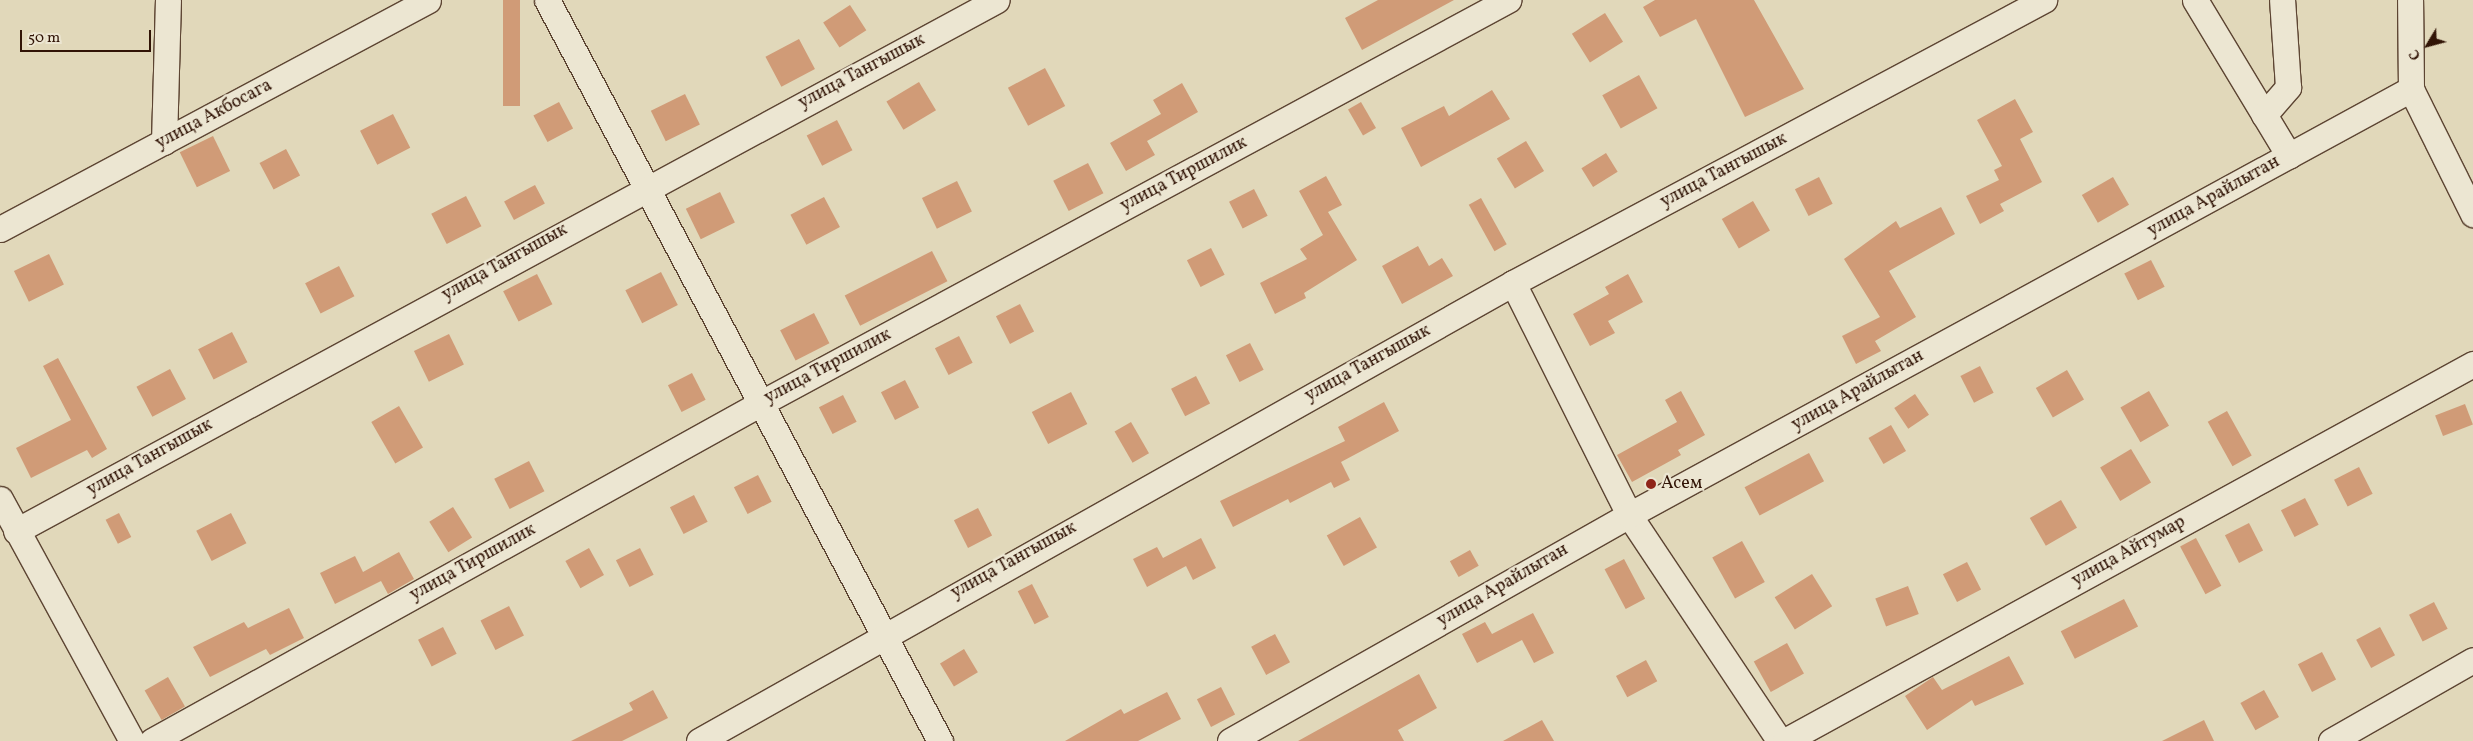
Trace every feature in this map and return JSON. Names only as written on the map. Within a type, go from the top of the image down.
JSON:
[{"type":"street","points":[[164,142],[168,0]]},
{"type":"street","name":"улица Акбосага","points":[[0,229],[428,0]]},
{"type":"street","points":[[547,0],[643,188],[763,402],[940,741]]},
{"type":"street","name":"улица Тангышык","points":[[16,531],[643,188],[997,0]]},
{"type":"street","name":"улица Тиршилик","points":[[152,741],[763,402],[1508,0]]},
{"type":"street","name":"улица Тангышык","points":[[699,741],[885,633],[1513,283],[2044,0]]},
{"type":"street","points":[[2195,0],[2289,156]]},
{"type":"street","points":[[2264,115],[2288,87],[2282,0]]},
{"type":"street","points":[[2410,0],[2411,89],[2473,214]]},
{"type":"street","name":"улица Арайлытан","points":[[1230,741],[1629,515],[2411,89]]},
{"type":"street","points":[[1513,283],[1629,515],[1780,741]]},
{"type":"street","name":"улица Айтумар","points":[[1785,741],[2473,364]]},
{"type":"street","points":[[0,499],[132,741]]},
{"type":"street","points":[[2331,741],[2473,660]]},
{"type":"building","points":[[503,0],[520,0],[520,106],[503,106]]},
{"type":"building","points":[[1378,0],[1454,0],[1362,50],[1345,18]]},
{"type":"building","points":[[1655,0],[1754,0],[1804,89],[1745,117],[1696,19],[1660,37],[1643,7]]},
{"type":"building","points":[[850,5],[866,30],[840,48],[823,22]]},
{"type":"building","points":[[1605,13],[1623,42],[1590,63],[1572,34]]},
{"type":"building","points":[[799,39],[815,69],[781,87],[765,57]]},
{"type":"building","points":[[1045,68],[1065,106],[1028,126],[1008,88]]},
{"type":"building","points":[[1639,75],[1657,108],[1621,129],[1602,95]]},
{"type":"building","points":[[919,82],[936,110],[903,130],[886,102]]},
{"type":"building","points":[[1182,83],[1198,112],[1147,141],[1155,155],[1126,171],[1110,143],[1161,114],[1153,100]]},
{"type":"building","points":[[1492,90],[1510,119],[1421,167],[1401,128],[1444,106],[1449,116]]},
{"type":"building","points":[[685,94],[700,125],[666,141],[651,111]]},
{"type":"building","points":[[2015,99],[2033,132],[2020,139],[2042,182],[2000,204],[2004,211],[1980,224],[1966,196],[1999,180],[1994,170],[2002,166],[1977,120]]},
{"type":"building","points":[[559,102],[573,128],[547,142],[533,116]]},
{"type":"building","points":[[1361,102],[1376,128],[1363,135],[1348,110]]},
{"type":"building","points":[[393,114],[410,148],[377,165],[360,131]]},
{"type":"building","points":[[837,120],[852,150],[822,166],[807,135]]},
{"type":"building","points":[[213,136],[230,171],[197,187],[180,152]]},
{"type":"building","points":[[1526,141],[1544,171],[1515,189],[1497,159]]},
{"type":"building","points":[[286,149],[300,175],[274,190],[260,163]]},
{"type":"building","points":[[1606,153],[1618,172],[1593,187],[1581,168]]},
{"type":"building","points":[[1088,163],[1103,193],[1069,211],[1053,181]]},
{"type":"building","points":[[1326,176],[1342,205],[1328,212],[1357,260],[1304,293],[1306,298],[1275,314],[1260,283],[1307,259],[1300,249],[1323,235],[1299,191]]},
{"type":"building","points":[[1819,177],[1833,204],[1809,216],[1795,189]]},
{"type":"building","points":[[2113,177],[2129,205],[2098,223],[2082,195]]},
{"type":"building","points":[[957,181],[972,212],[937,229],[922,198]]},
{"type":"building","points":[[535,185],[545,204],[514,220],[504,201]]},
{"type":"building","points":[[1254,189],[1268,216],[1243,228],[1229,202]]},
{"type":"building","points":[[720,192],[735,223],[701,239],[686,209]]},
{"type":"building","points":[[466,196],[481,226],[447,244],[431,214]]},
{"type":"building","points":[[824,197],[840,227],[806,245],[790,215]]},
{"type":"building","points":[[1481,198],[1507,244],[1494,251],[1469,205]]},
{"type":"building","points":[[1753,201],[1770,230],[1739,248],[1722,219]]},
{"type":"building","points":[[1941,207],[1955,234],[1889,271],[1916,317],[1875,341],[1881,351],[1856,364],[1842,336],[1880,317],[1844,259],[1896,221],[1900,228]]},
{"type":"building","points":[[1418,246],[1429,266],[1442,258],[1453,276],[1402,304],[1382,266]]},
{"type":"building","points":[[1211,248],[1225,275],[1201,287],[1187,260]]},
{"type":"building","points":[[932,251],[947,281],[860,326],[845,295]]},
{"type":"building","points":[[49,254],[64,285],[29,302],[14,271]]},
{"type":"building","points":[[2151,260],[2165,287],[2138,300],[2124,274]]},
{"type":"building","points":[[339,266],[354,296],[321,314],[305,283]]},
{"type":"building","points":[[661,272],[678,305],[642,323],[625,290]]},
{"type":"building","points":[[537,274],[552,304],[519,322],[503,291]]},
{"type":"building","points":[[1628,274],[1643,302],[1608,321],[1615,333],[1590,346],[1573,314],[1609,294],[1605,287]]},
{"type":"building","points":[[1020,304],[1034,332],[1010,344],[996,316]]},
{"type":"building","points":[[814,313],[829,343],[796,361],[780,330]]},
{"type":"building","points":[[232,332],[247,362],[214,380],[198,349]]},
{"type":"building","points":[[449,334],[464,365],[429,382],[414,351]]},
{"type":"building","points":[[959,336],[973,363],[949,375],[935,348]]},
{"type":"building","points":[[1250,343],[1264,370],[1240,382],[1226,355]]},
{"type":"building","points":[[58,358],[107,449],[92,458],[87,450],[31,478],[16,448],[71,420],[43,366]]},
{"type":"building","points":[[1980,366],[1994,393],[1974,403],[1960,376]]},
{"type":"building","points":[[170,369],[186,399],[152,417],[136,387]]},
{"type":"building","points":[[2067,370],[2084,399],[2053,417],[2036,388]]},
{"type":"building","points":[[692,373],[706,400],[682,412],[668,385]]},
{"type":"building","points":[[1196,376],[1210,404],[1185,416],[1171,389]]},
{"type":"building","points":[[905,380],[919,408],[895,420],[881,392]]},
{"type":"building","points":[[1681,391],[1705,435],[1678,450],[1681,455],[1632,482],[1617,455],[1677,422],[1665,400]]},
{"type":"building","points":[[2149,391],[2169,426],[2140,442],[2120,408]]},
{"type":"building","points":[[1071,392],[1087,424],[1048,444],[1032,412]]},
{"type":"building","points":[[1915,394],[1929,415],[1908,429],[1894,408]]},
{"type":"building","points":[[843,395],[857,422],[833,434],[819,407]]},
{"type":"building","points":[[1384,402],[1399,431],[1341,462],[1350,480],[1334,488],[1331,482],[1290,503],[1288,499],[1233,527],[1220,501],[1345,441],[1338,427]]},
{"type":"building","points":[[2465,404],[2473,425],[2443,436],[2435,415]]},
{"type":"building","points":[[399,406],[423,448],[395,464],[371,422]]},
{"type":"building","points":[[2227,411],[2252,456],[2232,466],[2208,422]]},
{"type":"building","points":[[1131,422],[1149,453],[1133,463],[1115,432]]},
{"type":"building","points":[[1891,425],[1906,451],[1883,464],[1868,438]]},
{"type":"building","points":[[2131,449],[2151,482],[2120,501],[2100,468]]},
{"type":"building","points":[[1809,453],[1824,481],[1760,516],[1745,487]]},
{"type":"building","points":[[529,461],[544,491],[510,509],[494,479]]},
{"type":"building","points":[[2359,467],[2373,494],[2348,506],[2334,480]]},
{"type":"building","points":[[758,475],[772,502],[748,514],[734,487]]},
{"type":"building","points":[[694,495],[708,522],[684,534],[670,507]]},
{"type":"building","points":[[2305,498],[2319,525],[2295,537],[2281,510]]},
{"type":"building","points":[[2061,500],[2077,528],[2046,546],[2030,518]]},
{"type":"building","points":[[453,507],[472,538],[448,552],[429,522]]},
{"type":"building","points":[[978,508],[992,536],[968,548],[954,520]]},
{"type":"building","points":[[119,513],[131,537],[118,544],[106,520]]},
{"type":"building","points":[[231,513],[246,543],[212,561],[196,531]]},
{"type":"building","points":[[1360,517],[1377,548],[1344,566],[1327,535]]},
{"type":"building","points":[[2249,523],[2263,551],[2239,563],[2225,535]]},
{"type":"building","points":[[1201,538],[1216,568],[1193,580],[1186,566],[1147,587],[1133,559],[1157,547],[1163,558]]},
{"type":"building","points":[[2196,538],[2221,586],[2205,594],[2180,546]]},
{"type":"building","points":[[1742,541],[1765,582],[1735,599],[1712,557]]},
{"type":"building","points":[[589,548],[604,575],[580,588],[565,561]]},
{"type":"building","points":[[640,548],[654,575],[630,587],[616,560]]},
{"type":"building","points":[[1470,550],[1479,566],[1459,577],[1450,561]]},
{"type":"building","points":[[399,552],[414,579],[388,594],[381,581],[335,604],[320,573],[355,556],[363,572]]},
{"type":"building","points":[[1624,559],[1645,599],[1626,609],[1605,569]]},
{"type":"building","points":[[1967,562],[1981,590],[1957,602],[1943,574]]},
{"type":"building","points":[[1812,574],[1832,606],[1795,630],[1775,597]]},
{"type":"building","points":[[1032,584],[1049,617],[1035,624],[1018,591]]},
{"type":"building","points":[[1908,586],[1919,614],[1886,627],[1875,599]]},
{"type":"building","points":[[2124,599],[2138,627],[2075,659],[2061,631]]},
{"type":"building","points":[[2434,602],[2448,629],[2423,641],[2409,615]]},
{"type":"building","points":[[509,606],[524,635],[495,650],[480,621]]},
{"type":"building","points":[[289,608],[304,638],[270,655],[266,649],[210,677],[193,647],[244,622],[248,628]]},
{"type":"building","points":[[1533,613],[1554,653],[1534,663],[1522,640],[1477,663],[1462,634],[1485,622],[1492,634]]},
{"type":"building","points":[[443,627],[457,654],[432,666],[418,640]]},
{"type":"building","points":[[2380,627],[2395,655],[2371,668],[2356,640]]},
{"type":"building","points":[[1275,634],[1290,662],[1266,675],[1251,647]]},
{"type":"building","points":[[1787,643],[1804,674],[1771,692],[1754,661]]},
{"type":"building","points":[[964,649],[978,672],[954,687],[940,663]]},
{"type":"building","points":[[2322,652],[2336,680],[2312,692],[2298,664]]},
{"type":"building","points":[[2009,656],[2024,684],[1975,706],[1972,700],[1927,730],[1905,696],[1933,677],[1942,690]]},
{"type":"building","points":[[1646,660],[1657,681],[1627,697],[1616,676]]},
{"type":"building","points":[[1419,674],[1437,708],[1398,730],[1404,741],[1298,741]]},
{"type":"building","points":[[168,677],[185,706],[162,720],[145,690]]},
{"type":"building","points":[[1221,687],[1235,715],[1211,727],[1197,699]]},
{"type":"building","points":[[653,690],[668,718],[622,741],[571,741],[633,710],[629,703]]},
{"type":"building","points":[[2264,690],[2279,717],[2255,730],[2240,703]]},
{"type":"building","points":[[1167,692],[1181,719],[1138,741],[1065,741],[1121,709],[1124,714]]},
{"type":"building","points":[[1542,720],[1554,741],[1503,741]]},
{"type":"building","points":[[2204,720],[2214,741],[2162,741]]},
{"type":"place","name":"Асем","points":[[1651,484]]}]
